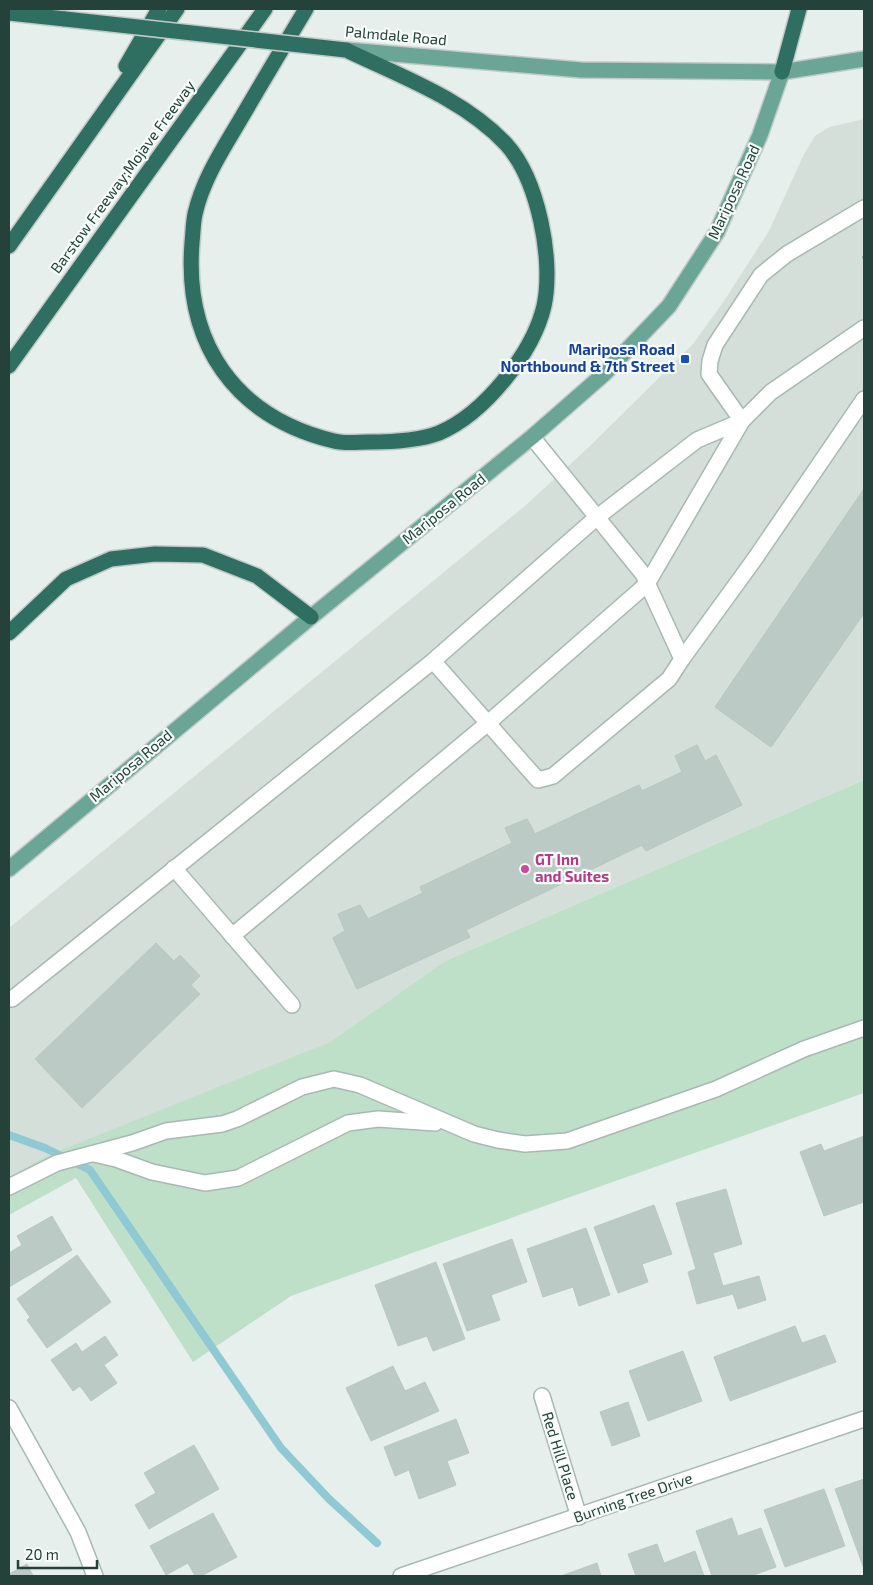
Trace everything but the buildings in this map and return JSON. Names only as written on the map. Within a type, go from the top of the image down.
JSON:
[{"type":"highway","points":[[43,9],[65,19]]},
{"type":"highway","points":[[77,149],[159,9]]},
{"type":"highway","points":[[9,246],[177,9]]},
{"type":"highway","name":"Barstow Freeway;Mojave Freeway","points":[[9,366],[265,9]]},
{"type":"highway","points":[[306,9],[212,168],[198,205],[195,214],[190,274],[197,318],[217,365],[248,400],[287,425],[337,442],[396,442],[438,433],[468,415],[504,383],[526,349],[544,306],[546,272],[542,227],[530,185],[509,147],[482,121],[416,83],[346,50]]},
{"type":"highway","points":[[782,72],[800,9]]},
{"type":"highway","name":"Palmdale Road","points":[[9,13],[346,50]]},
{"type":"highway","points":[[9,633],[66,579],[111,559],[155,554],[203,555],[257,576],[310,617]]},
{"type":"main road","name":"Palmdale Road","points":[[346,50],[582,70],[782,72],[864,59]]},
{"type":"main road","name":"Mariposa Road","points":[[9,869],[310,617],[532,437],[604,374],[669,306],[717,232],[760,135],[782,72]]},
{"type":"street","points":[[742,421],[709,374],[710,361],[715,346],[761,275],[787,254],[864,208]]},
{"type":"street","points":[[232,936],[488,723],[647,584],[742,421],[771,392],[864,328]]},
{"type":"street","points":[[433,661],[538,780],[553,776],[669,679],[754,560],[864,399]]},
{"type":"street","points":[[12,999],[433,661],[596,518],[697,440],[742,421]]},
{"type":"street","points":[[532,437],[642,574],[682,659]]},
{"type":"street","points":[[174,868],[292,1004]]},
{"type":"street","points":[[9,1187],[57,1163],[93,1154],[166,1131],[222,1124],[237,1119],[302,1087],[334,1080],[360,1084],[447,1124],[498,1140],[546,1144],[567,1141],[716,1089],[804,1050],[864,1028]]},
{"type":"street","points":[[93,1154],[116,1159],[152,1172],[205,1183],[238,1178],[348,1123],[378,1119],[447,1124]]},
{"type":"street","name":"Red Hill Place","points":[[542,1396],[578,1517]]},
{"type":"street","points":[[9,1408],[78,1532],[95,1576]]},
{"type":"street","name":"Burning Tree Drive","points":[[401,1576],[864,1419]]},
{"type":"shaded area","points":[[864,119],[864,780],[445,961],[330,1042],[9,1177],[9,928],[526,505],[590,446],[693,344],[724,301],[769,231],[804,154],[815,136],[830,127]]},
{"type":"green space","points":[[864,780],[864,1093],[291,1296],[193,1362],[76,1178],[9,1215],[9,1177],[49,1155],[330,1042],[445,961]]},
{"type":"waterway","points":[[9,1135],[45,1148],[90,1170],[281,1448],[329,1499],[377,1543]]},
{"type":"place","name":"Mariposa Road Northbound & 7th Street","points":[[685,359]]},
{"type":"place","name":"GT Inn and Suites","points":[[525,869]]}]
